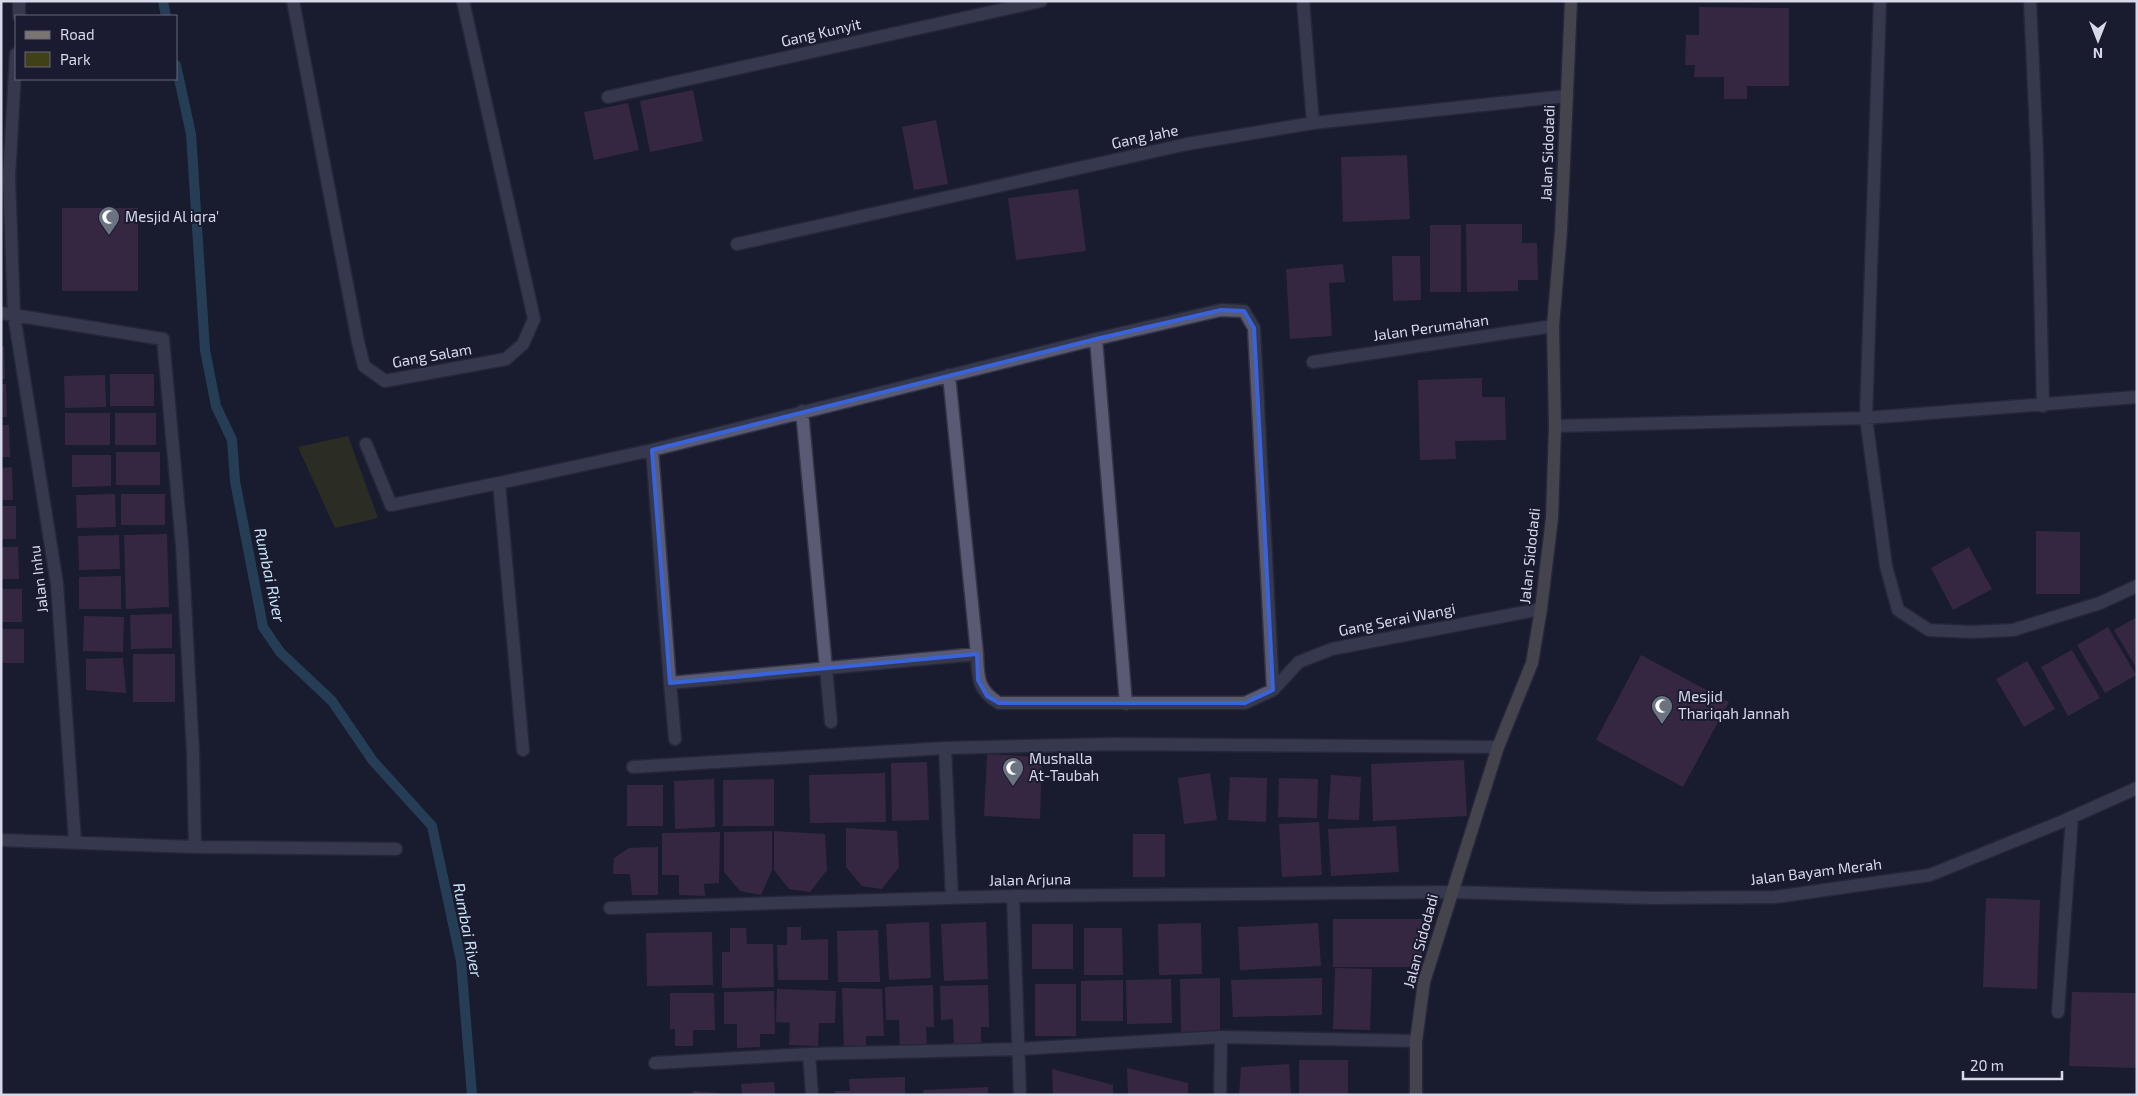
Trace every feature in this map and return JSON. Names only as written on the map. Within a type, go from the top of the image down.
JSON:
[{"type":"street","points":[[19,15],[20,1]]},
{"type":"street","name":"Gang Salam","points":[[292,1],[360,350],[364,366],[385,381],[506,359],[523,344],[534,319],[463,1]]},
{"type":"street","name":"Gang Kunyit","points":[[608,97],[1041,1]]},
{"type":"street","points":[[1303,1],[1313,123]]},
{"type":"street","name":"Jalan Sidodadi","points":[[1416,1095],[1416,1041],[1424,982],[1498,748],[1532,663],[1541,609],[1552,518],[1555,426],[1553,326],[1561,231],[1572,1]]},
{"type":"street","points":[[1880,1],[1866,418],[1886,566],[1898,610],[1929,630],[1972,632],[2013,630],[2100,602],[2137,586]]},
{"type":"street","points":[[2030,1],[2037,154],[2043,406]]},
{"type":"street","name":"Jalan Inhu","points":[[15,72],[9,177],[14,315],[57,584],[75,842]]},
{"type":"street","name":"Gang Jahe","points":[[737,244],[1187,144],[1313,123],[1567,96]]},
{"type":"street","points":[[366,444],[391,505],[652,450],[802,411],[949,375],[1096,339],[1221,310],[1244,311],[1254,328],[1273,690],[1245,703],[999,703],[987,696],[978,680],[949,375]]},
{"type":"street","points":[[1,313],[163,339],[182,545],[193,753],[195,847]]},
{"type":"street","name":"Jalan Perumahan","points":[[1313,362],[1553,326]]},
{"type":"street","points":[[1096,339],[1126,704]]},
{"type":"street","points":[[1555,426],[1866,418],[2137,398]]},
{"type":"street","points":[[802,411],[831,722]]},
{"type":"street","points":[[652,450],[675,739]]},
{"type":"street","points":[[499,483],[523,750]]},
{"type":"street","name":"Gang Serai Wangi","points":[[1273,690],[1299,662],[1332,649],[1541,609]]},
{"type":"street","points":[[670,683],[977,654]]},
{"type":"street","points":[[633,767],[945,748],[1114,744],[1498,748]]},
{"type":"street","points":[[945,748],[952,898]]},
{"type":"street","name":"Jalan Bayam Merah","points":[[1451,892],[1653,898],[1775,897],[1930,875],[2072,818],[2137,788]]},
{"type":"street","points":[[2058,1012],[2072,818]]},
{"type":"street","points":[[1,840],[195,847],[396,850]]},
{"type":"street","name":"Jalan Arjuna","points":[[610,908],[1013,896],[1451,892]]},
{"type":"street","points":[[1013,896],[1020,1095]]},
{"type":"street","points":[[655,1063],[809,1054],[1018,1049],[1221,1037],[1416,1041]]},
{"type":"street","points":[[1220,1095],[1221,1037]]},
{"type":"street","points":[[809,1054],[812,1095]]},
{"type":"highlighted area","points":[[1221,310],[1244,311],[1254,328],[1273,690],[1245,703],[999,703],[987,696],[978,680],[977,654],[670,683],[652,450],[1096,339]]},
{"type":"green space","points":[[348,436],[378,518],[335,528],[298,447]]},
{"type":"building","points":[[1699,7],[1789,8],[1789,86],[1747,86],[1747,99],[1724,99],[1724,77],[1694,77],[1695,65],[1685,65],[1686,35],[1699,35]]},
{"type":"building","points":[[693,90],[703,141],[650,152],[640,101]]},
{"type":"building","points":[[628,103],[639,150],[594,160],[584,112]]},
{"type":"building","points":[[936,120],[948,184],[914,190],[902,127]]},
{"type":"building","points":[[1407,155],[1410,219],[1343,222],[1341,157]]},
{"type":"building","points":[[1078,189],[1086,251],[1016,260],[1008,198]]},
{"type":"building","points":[[62,208],[138,208],[138,291],[62,291]]},
{"type":"building","points":[[1466,224],[1522,224],[1522,243],[1537,243],[1538,280],[1518,280],[1518,291],[1467,292]]},
{"type":"building","points":[[1430,225],[1461,225],[1461,292],[1430,292]]},
{"type":"building","points":[[1392,256],[1420,256],[1421,300],[1393,301]]},
{"type":"building","points":[[1343,264],[1345,282],[1329,283],[1332,336],[1290,339],[1286,269]]},
{"type":"building","points":[[1,346],[4,346],[5,379],[1,379]]},
{"type":"building","points":[[110,374],[154,374],[154,406],[110,406]]},
{"type":"building","points":[[105,375],[106,407],[65,408],[64,376]]},
{"type":"building","points":[[1482,378],[1482,397],[1505,397],[1506,440],[1455,441],[1456,459],[1420,460],[1418,380]]},
{"type":"building","points":[[1,384],[6,384],[7,417],[1,417]]},
{"type":"building","points":[[65,413],[110,413],[110,445],[65,445]]},
{"type":"building","points":[[115,413],[156,413],[156,445],[115,445]]},
{"type":"building","points":[[1,425],[9,425],[10,457],[1,457]]},
{"type":"building","points":[[116,452],[160,452],[160,485],[116,485]]},
{"type":"building","points":[[72,455],[111,455],[111,486],[72,487]]},
{"type":"building","points":[[12,467],[13,500],[1,500],[1,468]]},
{"type":"building","points":[[115,494],[116,527],[77,528],[76,495]]},
{"type":"building","points":[[121,494],[165,494],[165,525],[121,525]]},
{"type":"building","points":[[1,506],[16,506],[16,539],[1,539]]},
{"type":"building","points":[[2036,531],[2080,532],[2080,594],[2036,594]]},
{"type":"building","points":[[167,534],[169,607],[126,609],[124,535]]},
{"type":"building","points":[[119,535],[120,569],[79,570],[78,536]]},
{"type":"building","points":[[1,547],[18,547],[19,579],[1,579]]},
{"type":"building","points":[[1969,547],[1992,589],[1953,610],[1931,568]]},
{"type":"building","points":[[121,576],[121,609],[79,609],[79,577]]},
{"type":"building","points":[[1,589],[22,589],[22,622],[1,622]]},
{"type":"building","points":[[172,614],[172,648],[131,649],[130,615]]},
{"type":"building","points":[[84,616],[124,617],[123,652],[83,651]]},
{"type":"building","points":[[2137,617],[2137,669],[2114,630]]},
{"type":"building","points":[[2108,627],[2136,675],[2105,693],[2077,645]]},
{"type":"building","points":[[1,629],[24,629],[24,663],[1,663]]},
{"type":"building","points":[[2072,650],[2100,698],[2068,716],[2041,667]]},
{"type":"building","points":[[133,654],[175,654],[175,702],[133,702]]},
{"type":"building","points":[[1641,655],[1729,702],[1683,787],[1596,740]]},
{"type":"building","points":[[123,658],[126,693],[86,690],[86,659]]},
{"type":"building","points":[[2027,661],[2055,709],[2024,727],[1996,679]]},
{"type":"building","name":"Mushalla At-Taubah","points":[[987,754],[1042,757],[1040,819],[984,816]]},
{"type":"building","points":[[1464,760],[1467,816],[1373,821],[1371,764]]},
{"type":"building","points":[[927,762],[929,820],[892,821],[891,763]]},
{"type":"building","points":[[885,773],[886,822],[810,823],[809,775]]},
{"type":"building","points":[[1210,773],[1217,820],[1184,824],[1178,778]]},
{"type":"building","points":[[1331,775],[1361,777],[1359,820],[1328,819]]},
{"type":"building","points":[[1230,777],[1267,778],[1266,822],[1228,820]]},
{"type":"building","points":[[1279,778],[1318,779],[1317,818],[1278,817]]},
{"type":"building","points":[[714,779],[715,827],[675,829],[674,781]]},
{"type":"building","points":[[774,779],[774,826],[723,826],[723,780]]},
{"type":"building","points":[[627,785],[663,785],[663,826],[627,826]]},
{"type":"building","points":[[1319,822],[1322,875],[1282,877],[1279,824]]},
{"type":"building","points":[[1396,826],[1399,872],[1331,876],[1328,829]]},
{"type":"building","points":[[846,828],[897,831],[899,867],[882,889],[862,886],[846,867]]},
{"type":"building","points":[[772,831],[772,870],[761,895],[740,891],[724,872],[724,832]]},
{"type":"building","points":[[774,831],[825,834],[827,870],[810,892],[789,889],[774,870]]},
{"type":"building","points":[[720,832],[719,883],[704,884],[705,896],[679,895],[679,875],[662,875],[662,833]]},
{"type":"building","points":[[1133,834],[1165,834],[1165,877],[1133,877]]},
{"type":"building","points":[[658,847],[658,895],[632,895],[630,874],[613,874],[614,858],[629,848]]},
{"type":"building","points":[[1986,898],[2040,900],[2037,989],[1983,987]]},
{"type":"building","points":[[1333,919],[1422,919],[1422,967],[1333,967]]},
{"type":"building","points":[[929,922],[931,978],[889,980],[886,924]]},
{"type":"building","points":[[986,922],[988,979],[944,981],[941,924]]},
{"type":"building","points":[[1201,923],[1202,974],[1159,975],[1158,924]]},
{"type":"building","points":[[1318,923],[1321,966],[1240,970],[1238,927]]},
{"type":"building","points":[[1032,924],[1073,924],[1073,969],[1032,969]]},
{"type":"building","points":[[787,927],[801,927],[801,940],[828,939],[828,980],[778,980],[777,945],[787,945]]},
{"type":"building","points":[[730,928],[746,928],[747,944],[773,944],[774,987],[722,988],[722,952],[730,952]]},
{"type":"building","points":[[1084,928],[1122,928],[1123,975],[1084,975]]},
{"type":"building","points":[[878,930],[880,982],[838,982],[837,931]]},
{"type":"building","points":[[712,932],[713,985],[647,986],[646,933]]},
{"type":"building","points":[[1335,968],[1372,969],[1370,1030],[1333,1029]]},
{"type":"building","points":[[1220,978],[1220,1032],[1181,1033],[1180,979]]},
{"type":"building","points":[[1322,978],[1322,1015],[1233,1017],[1231,980]]},
{"type":"building","points":[[1171,979],[1172,1023],[1127,1024],[1126,980]]},
{"type":"building","points":[[1123,980],[1123,1021],[1081,1021],[1081,981]]},
{"type":"building","points":[[1035,984],[1076,984],[1076,1036],[1035,1036]]},
{"type":"building","points":[[933,985],[934,1027],[926,1027],[927,1050],[900,1050],[899,1020],[886,1020],[885,987]]},
{"type":"building","points":[[988,985],[989,1027],[981,1027],[981,1049],[954,1050],[953,1019],[941,1020],[940,986]]},
{"type":"building","points":[[842,988],[882,989],[884,1036],[866,1036],[866,1050],[844,1051]]},
{"type":"building","points":[[777,989],[836,991],[835,1023],[819,1023],[818,1046],[789,1045],[790,1023],[776,1022]]},
{"type":"building","points":[[774,991],[775,1034],[760,1034],[760,1047],[737,1048],[737,1024],[724,1024],[724,992]]},
{"type":"building","points":[[2072,992],[2137,993],[2137,1068],[2069,1066]]},
{"type":"building","points":[[670,993],[714,993],[715,1030],[693,1030],[693,1046],[675,1046],[675,1029],[670,1029]]},
{"type":"building","points":[[1299,1060],[1348,1060],[1348,1095],[1299,1095]]},
{"type":"building","points":[[1289,1064],[1291,1095],[1239,1095],[1241,1067]]},
{"type":"building","points":[[1127,1068],[1188,1083],[1188,1095],[1128,1095]]},
{"type":"building","points":[[1052,1069],[1113,1085],[1113,1095],[1053,1095]]},
{"type":"building","points":[[905,1077],[905,1095],[835,1095],[835,1091],[850,1091],[849,1079]]},
{"type":"building","points":[[774,1082],[775,1095],[742,1095],[741,1084]]},
{"type":"building","points":[[988,1087],[988,1095],[924,1095],[923,1090]]},
{"type":"building","points":[[693,1091],[719,1093],[719,1095],[693,1095]]},
{"type":"waterway","name":"Rumbai River","points":[[163,1],[166,15]]},
{"type":"waterway","name":"Rumbai River","points":[[178,74],[191,134],[205,350],[216,406],[232,440],[235,481],[263,627],[280,652],[332,701],[373,761],[432,826],[461,961],[472,1095]]},
{"type":"place","name":"Mesjid Al iqra'","points":[[109,236]]},
{"type":"place","name":"Mesjid Thariqah Jannah","points":[[1662,725]]},
{"type":"place","name":"Mushalla At-Taubah","points":[[1013,787]]}]
